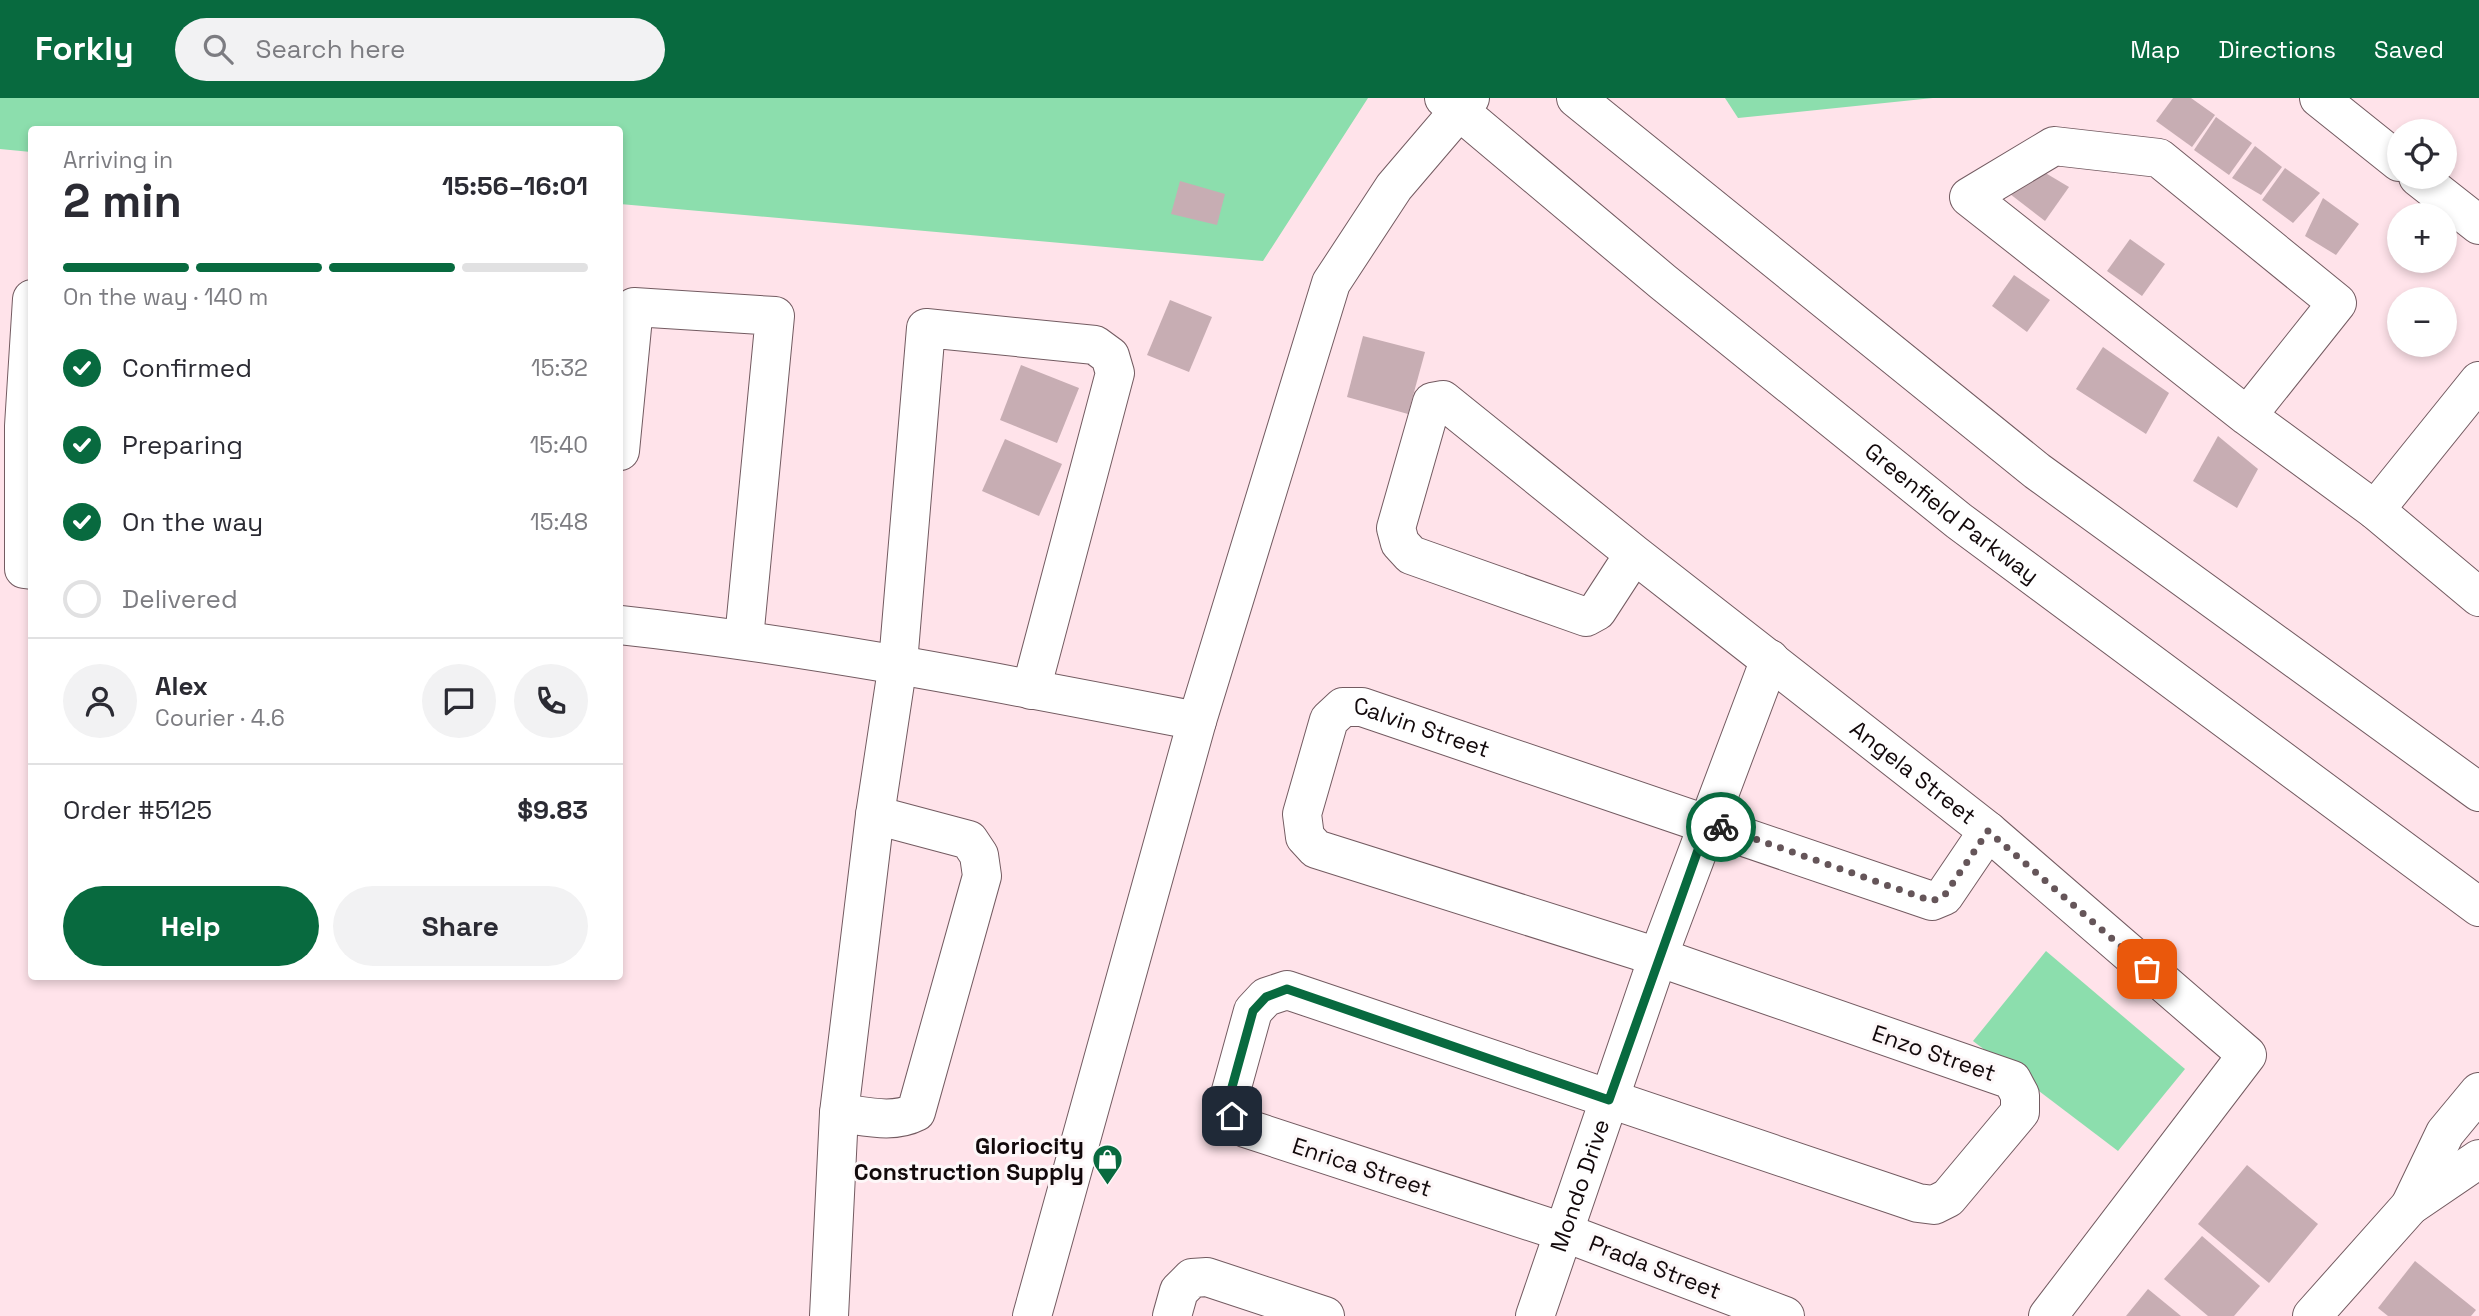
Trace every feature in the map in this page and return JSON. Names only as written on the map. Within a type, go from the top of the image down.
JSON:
[{"type":"street","points":[[1576,98],[2037,471],[2479,792]]},
{"type":"street","points":[[2319,98],[2387,152]]},
{"type":"street","points":[[1031,1316],[1197,721],[1331,283],[1394,187],[1458,102]]},
{"type":"street","name":"Greenfield Parkway","points":[[1458,102],[1663,282],[1959,521],[2479,907]]},
{"type":"street","points":[[2247,416],[2337,303],[2159,158],[2054,146],[1969,197],[2247,416],[2375,510],[2479,597]]},
{"type":"street","points":[[2433,189],[2479,225]]},
{"type":"street","points":[[623,420],[634,307],[775,316],[744,639]]},
{"type":"street","points":[[829,1316],[839,1113],[875,815],[898,663],[926,328],[1095,345],[1110,356],[1115,373],[1031,690]]},
{"type":"street","points":[[19,570],[28,362]]},
{"type":"street","points":[[2375,510],[2479,381]]},
{"type":"street","name":"Angela Street","points":[[1634,554],[1597,611],[1586,617],[1410,555],[1400,543],[1396,528],[1432,402],[1443,400],[1634,554],[1988,831],[2247,1055],[2048,1316]]},
{"type":"street","points":[[623,625],[744,639],[898,663],[1197,721]]},
{"type":"street","name":"Mondo Drive","points":[[1535,1316],[1658,957],[1770,659]]},
{"type":"street","name":"Calvin Street","points":[[1658,957],[1316,849],[1305,837],[1303,814],[1329,720],[1343,707],[1362,707],[1708,822],[1932,901],[1944,896],[1988,831]]},
{"type":"street","points":[[839,1113],[892,1119],[904,1118],[916,1112],[982,876],[979,855],[969,840],[875,815]]},
{"type":"street","name":"Enzo Street","points":[[1609,1100],[1918,1203],[1934,1205],[1948,1198],[2020,1112],[2020,1095],[2012,1080],[1658,957]]},
{"type":"street","name":"Enrica Street","points":[[1563,1232],[1245,1128],[1232,1116],[1229,1098],[1253,1011],[1266,997],[1287,989],[1609,1100]]},
{"type":"street","points":[[2410,1206],[2445,1133],[2479,1092]]},
{"type":"street","points":[[2312,1316],[2410,1206],[2479,1159]]},
{"type":"street","name":"Prada Street","points":[[1563,1232],[1785,1316]]},
{"type":"street","points":[[1172,1316],[1179,1291],[1192,1278],[1207,1277],[1325,1316]]},
{"type":"green space","points":[[0,98],[1368,98],[1263,261],[623,204],[623,126],[28,126],[28,152],[0,149]]},
{"type":"green space","points":[[1725,98],[1933,98],[1738,118]]},
{"type":"green space","points":[[2046,951],[2185,1069],[2118,1151],[1973,1041]]},
{"type":"building","points":[[2173,98],[2191,98],[2215,115],[2192,147],[2156,121]]},
{"type":"building","points":[[2216,117],[2252,143],[2229,175],[2194,150]]},
{"type":"building","points":[[2255,146],[2282,167],[2261,195],[2232,178]]},
{"type":"building","points":[[2032,165],[2069,187],[2045,221],[2010,194]]},
{"type":"building","points":[[2285,168],[2320,193],[2293,223],[2262,200]]},
{"type":"building","points":[[1180,181],[1225,194],[1217,225],[1171,214]]},
{"type":"building","points":[[2323,198],[2359,224],[2336,255],[2305,236]]},
{"type":"building","points":[[2130,239],[2165,264],[2142,296],[2107,271]]},
{"type":"building","points":[[2014,275],[2050,300],[2027,332],[1992,306]]},
{"type":"building","points":[[1170,300],[1212,317],[1189,372],[1147,355]]},
{"type":"building","points":[[1363,336],[1425,352],[1408,414],[1347,397]]},
{"type":"building","points":[[2103,347],[2169,393],[2146,434],[2076,389]]},
{"type":"building","points":[[1021,365],[1079,388],[1057,443],[1000,420]]},
{"type":"building","points":[[2218,436],[2258,469],[2237,508],[2193,481]]},
{"type":"building","points":[[1005,439],[1062,464],[1039,516],[982,491]]},
{"type":"building","points":[[2247,1165],[2318,1224],[2269,1283],[2198,1224]]},
{"type":"building","points":[[2202,1236],[2260,1286],[2234,1316],[2208,1316],[2164,1279]]},
{"type":"building","points":[[2415,1261],[2476,1310],[2471,1316],[2388,1316],[2378,1308]]},
{"type":"building","points":[[2148,1289],[2181,1316],[2126,1316]]},
{"type":"way so far","points":[[1721,827],[1932,901],[1944,896],[1988,831],[2147,969]]},
{"type":"place","name":"Gloriocity Construction Supply","points":[[1107,1186]]},
{"type":"route","points":[[1232,1116],[1229,1098],[1253,1011],[1266,997],[1287,989],[1609,1100],[1708,822],[1721,827]]}]
